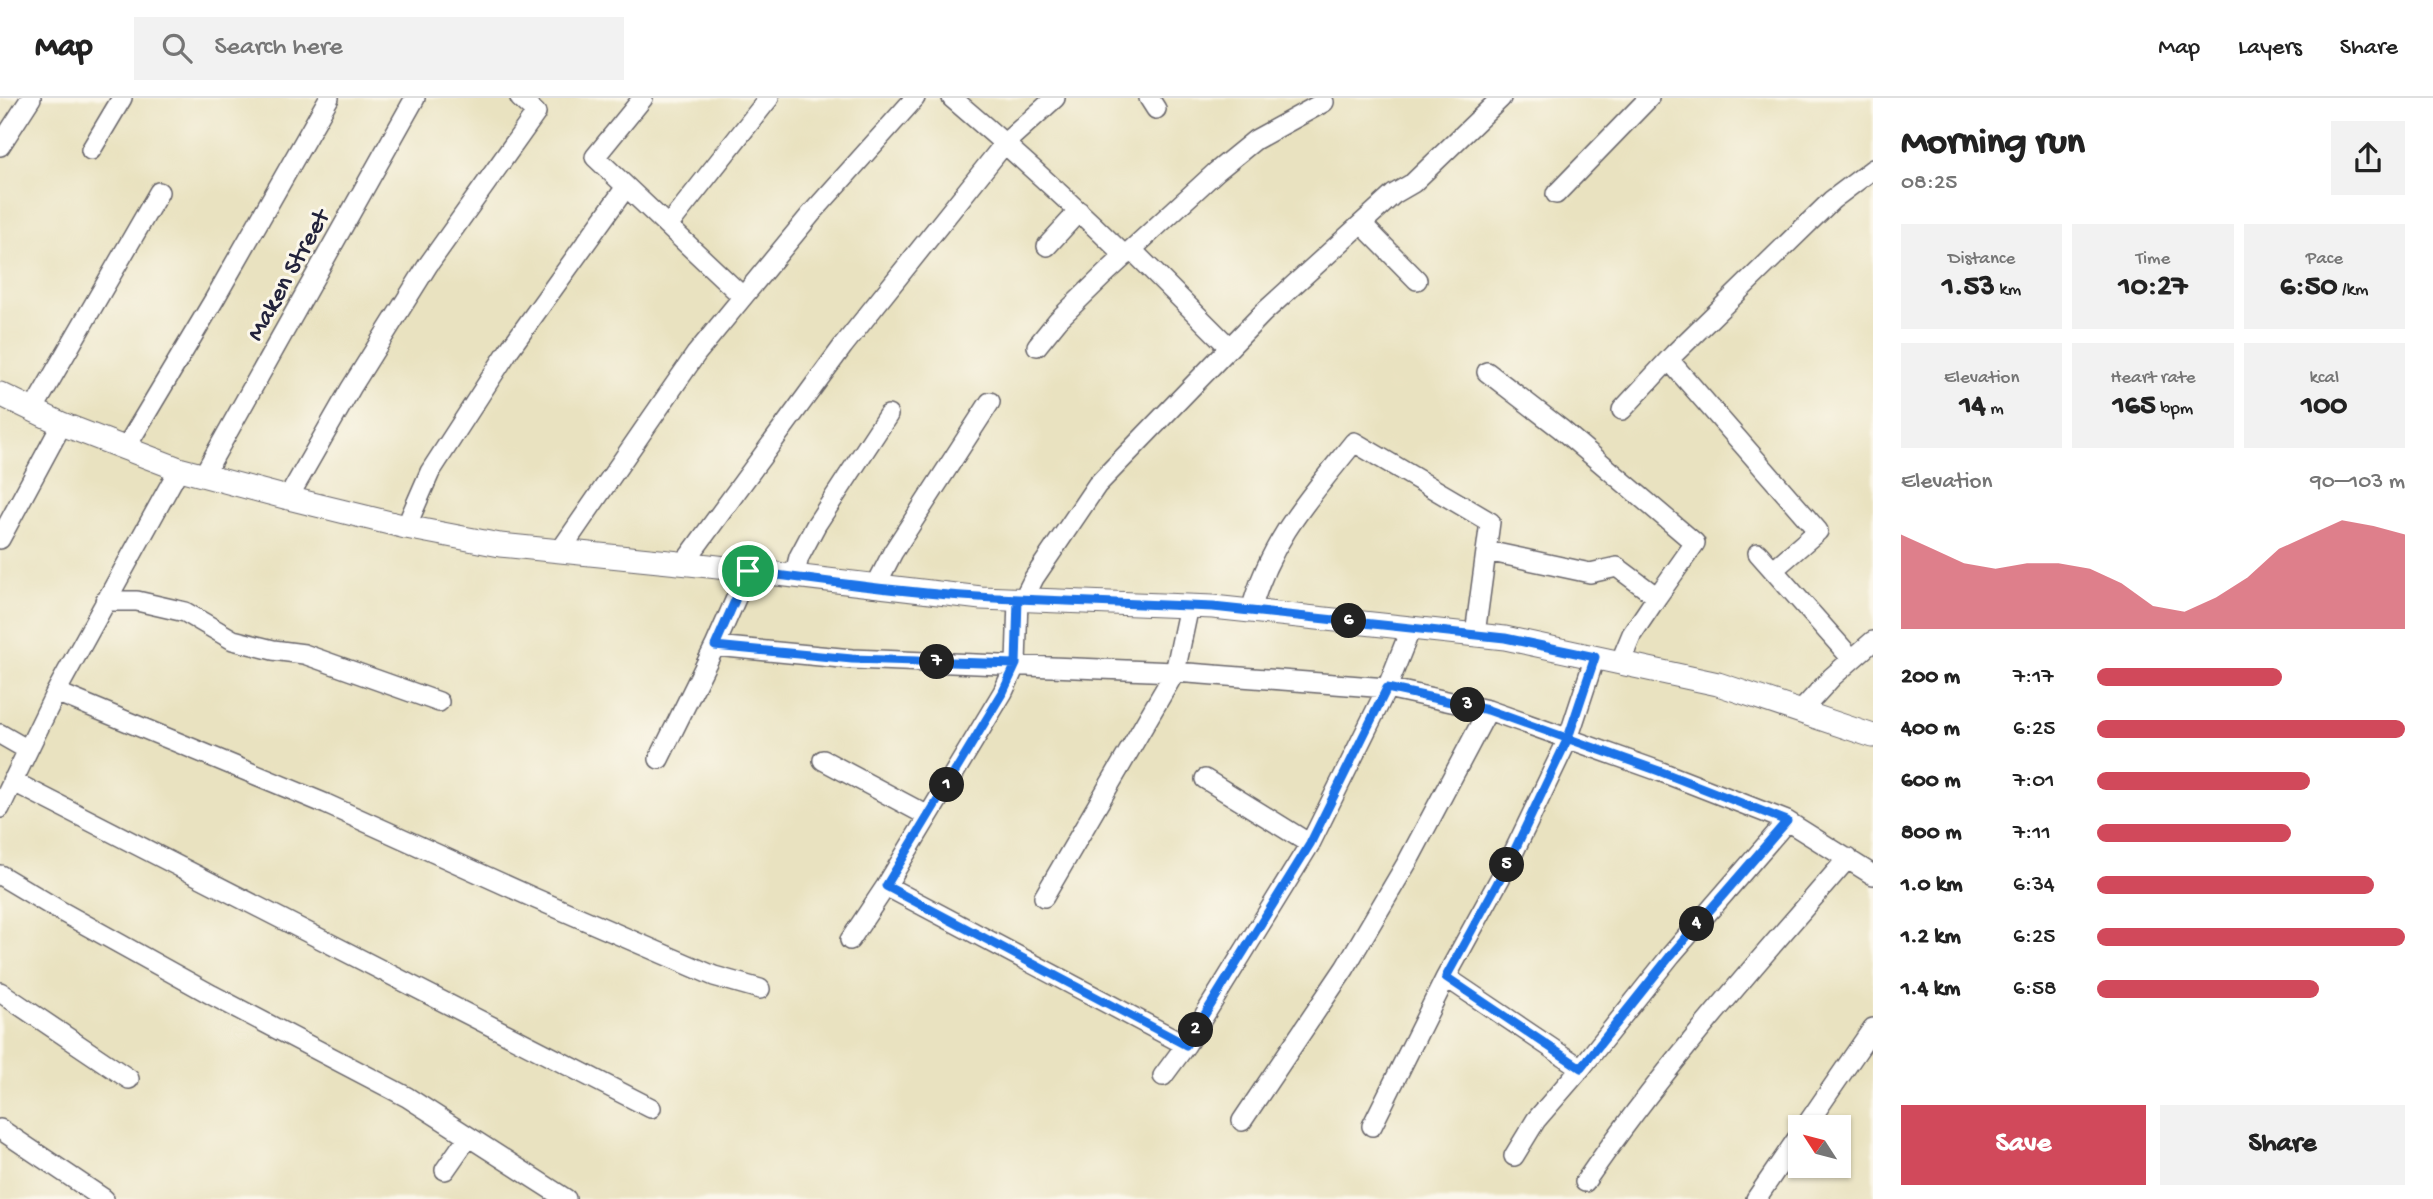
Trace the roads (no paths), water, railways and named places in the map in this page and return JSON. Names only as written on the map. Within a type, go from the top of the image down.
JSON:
[{"type":"street","points":[[0,146],[6,120],[30,98]]},
{"type":"street","points":[[91,150],[122,98]]},
{"type":"street","name":"Maken Street","points":[[203,476],[415,98]]},
{"type":"street","points":[[288,498],[351,388],[428,265],[536,113],[520,98]]},
{"type":"street","points":[[643,98],[595,158],[743,297]]},
{"type":"street","points":[[668,226],[769,98]]},
{"type":"street","points":[[560,551],[696,354],[811,214],[915,98]]},
{"type":"street","points":[[952,98],[1128,253],[1229,347]]},
{"type":"street","points":[[684,563],[843,346],[1005,143],[1055,98]]},
{"type":"street","points":[[850,940],[886,886],[1003,692],[1016,664],[1021,600],[1097,485],[1263,313],[1394,194],[1413,183],[1501,98]]},
{"type":"street","points":[[1556,194],[1649,98]]},
{"type":"street","points":[[125,449],[214,300],[327,99]]},
{"type":"street","points":[[1037,346],[1058,320],[1217,171],[1255,140],[1324,102]]},
{"type":"street","points":[[1622,410],[1669,360],[1832,200],[1873,169]]},
{"type":"street","points":[[406,527],[430,472],[509,350],[626,187]]},
{"type":"street","points":[[33,410],[159,192]]},
{"type":"street","points":[[1047,246],[1079,211]]},
{"type":"street","points":[[1362,224],[1417,280]]},
{"type":"street","points":[[1669,360],[1818,531],[1773,570]]},
{"type":"street","points":[[1487,372],[1552,421],[1695,543],[1632,634],[1620,663]]},
{"type":"street","points":[[0,394],[62,424],[178,469],[406,527],[500,545],[684,563],[981,598],[1189,606],[1505,638],[1718,684],[1873,736]]},
{"type":"street","points":[[875,587],[893,552],[990,402]]},
{"type":"street","points":[[794,577],[799,557],[816,525],[888,415]]},
{"type":"street","points":[[0,539],[62,424]]},
{"type":"street","points":[[1251,611],[1258,584],[1274,548],[1292,520],[1354,442],[1490,522],[1475,634]]},
{"type":"street","points":[[0,808],[57,692],[178,469]]},
{"type":"street","points":[[1487,551],[1590,573],[1617,567],[1657,597]]},
{"type":"street","points":[[1758,553],[1853,659]]},
{"type":"street","points":[[659,759],[715,646],[748,571]]},
{"type":"street","points":[[105,601],[136,601],[184,612],[233,640],[304,654],[439,702]]},
{"type":"street","points":[[1044,897],[1175,672],[1189,606]]},
{"type":"street","points":[[1163,1076],[1186,1045],[1310,844],[1387,688],[1411,628]]},
{"type":"street","points":[[1801,711],[1832,677],[1873,641]]},
{"type":"street","points":[[715,646],[852,659],[1175,672],[1387,688],[1488,710],[1659,771],[1787,821],[1873,875]]},
{"type":"street","points":[[1372,1126],[1446,977],[1509,862],[1568,738],[1595,657]]},
{"type":"street","points":[[57,692],[326,804],[714,976],[760,989]]},
{"type":"street","points":[[1242,1121],[1352,956],[1408,861],[1488,710]]},
{"type":"street","points":[[0,734],[28,750]]},
{"type":"street","points":[[823,760],[928,816]]},
{"type":"street","points":[[1205,779],[1310,844]]},
{"type":"street","points":[[12,781],[651,1108]]},
{"type":"street","points":[[1514,1156],[1536,1120],[1671,955],[1787,821]]},
{"type":"street","points":[[1585,1182],[1645,1099],[1757,962],[1847,858]]},
{"type":"street","points":[[0,875],[200,989],[407,1097],[566,1199]]},
{"type":"street","points":[[886,886],[1186,1045]]},
{"type":"street","points":[[1446,977],[1581,1068]]},
{"type":"street","points":[[0,992],[129,1079]]},
{"type":"street","points":[[1813,1115],[1873,1028]]},
{"type":"street","points":[[0,1129],[104,1199]]},
{"type":"street","points":[[445,1170],[468,1138]]},
{"type":"street","points":[[1756,1199],[1788,1152]]}]
